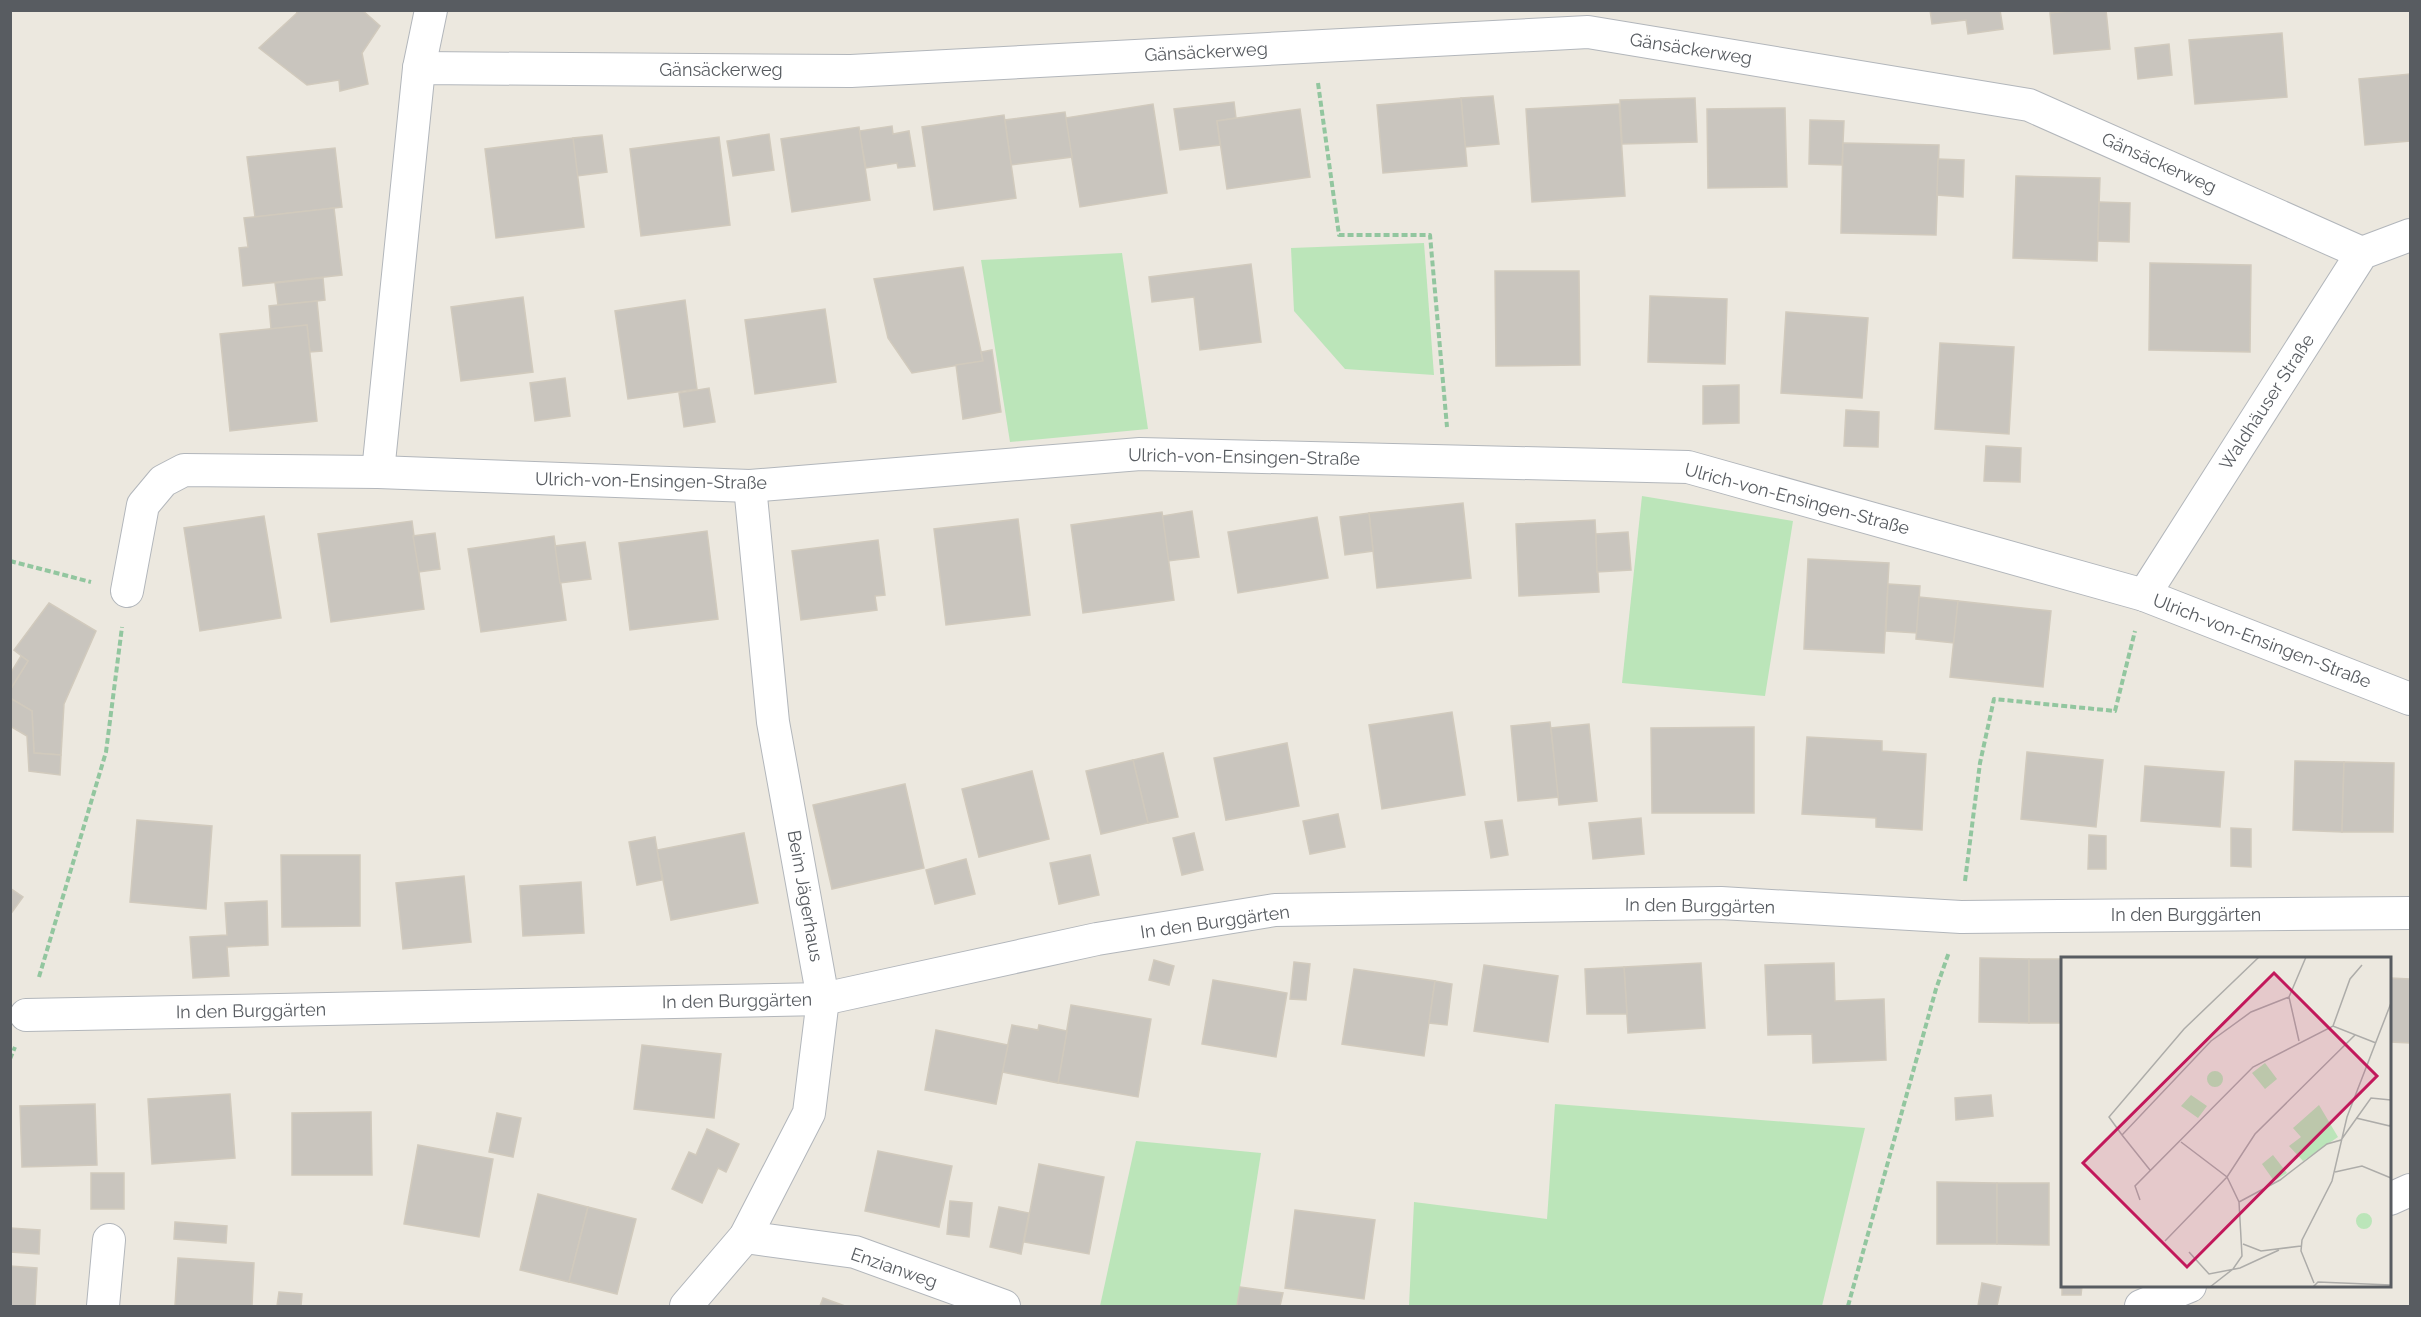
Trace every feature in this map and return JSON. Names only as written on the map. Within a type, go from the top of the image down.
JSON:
[{"type":"street","points":[[378,472],[419,68],[431,10]]},
{"type":"street","name":"Gänsäckerweg","points":[[419,68],[851,71],[1588,32],[2029,105],[2362,254]]},
{"type":"street","points":[[2362,254],[2410,235]]},
{"type":"street","name":"Waldhäuser Straße","points":[[2144,595],[2362,254]]},
{"type":"street","name":"Ulrich-von-Ensingen-Straße","points":[[127,591],[143,505],[163,481],[184,470],[378,472],[750,486],[1140,454],[1688,467],[2144,595],[2410,699]]},
{"type":"street","name":"Beim Jägerhaus","points":[[686,1306],[745,1237],[809,1113],[823,999],[773,722],[750,486]]},
{"type":"street","name":"In den Burggärten","points":[[26,1015],[823,999],[1097,939],[1275,910],[1721,903],[1960,917],[2410,913]]},
{"type":"street","points":[[2391,1199],[2410,1190]]},
{"type":"street","name":"Enzianweg","points":[[745,1237],[855,1252],[1004,1306]]},
{"type":"street","points":[[104,1306],[109,1240]]},
{"type":"street","points":[[2141,1306],[2188,1287]]},
{"type":"path","points":[[1313,46],[1339,235],[1430,235],[1451,461]]},
{"type":"path","points":[[10,561],[127,591],[106,752],[66,892],[26,1015]]},
{"type":"path","points":[[1960,917],[1980,763],[1994,699],[2115,711],[2144,595]]},
{"type":"path","points":[[1848,1306],[1936,989]]},
{"type":"green space","points":[[1424,243],[1434,375],[1345,369],[1294,311],[1291,248]]},
{"type":"green space","points":[[1122,253],[1148,429],[1010,442],[981,260]]},
{"type":"green space","points":[[1642,496],[1793,521],[1765,696],[1622,683]]},
{"type":"green space","points":[[1555,1104],[1865,1128],[1822,1306],[1409,1306],[1414,1202],[1547,1219]]},
{"type":"green space","points":[[1136,1141],[1261,1153],[1237,1306],[1100,1306]]},
{"type":"building","points":[[296,10],[362,10],[380,26],[362,53],[368,84],[340,91],[339,80],[307,85],[259,48],[297,13]]},
{"type":"building","points":[[1930,10],[2000,10],[2003,29],[1968,34],[1966,20],[1932,24]]},
{"type":"building","points":[[2106,10],[2110,49],[2054,54],[2050,13]]},
{"type":"building","points":[[2282,33],[2287,97],[2195,104],[2189,40]]},
{"type":"building","points":[[2169,44],[2172,75],[2138,79],[2135,48]]},
{"type":"building","points":[[2410,74],[2410,141],[2365,145],[2359,79]]},
{"type":"building","points":[[1493,96],[1499,144],[1465,147],[1461,98]]},
{"type":"building","points":[[1461,98],[1467,166],[1383,173],[1377,105]]},
{"type":"building","points":[[1695,98],[1697,142],[1622,144],[1620,100]]},
{"type":"building","points":[[1234,102],[1236,118],[1217,121],[1220,145],[1180,150],[1174,109]]},
{"type":"building","points":[[1153,104],[1167,193],[1080,207],[1065,118]]},
{"type":"building","points":[[1619,104],[1625,196],[1532,202],[1526,109]]},
{"type":"building","points":[[1785,108],[1787,187],[1708,188],[1707,109]]},
{"type":"building","points":[[1300,109],[1310,177],[1227,189],[1217,121]]},
{"type":"building","points":[[1065,112],[1072,157],[1011,165],[1005,120]]},
{"type":"building","points":[[1004,115],[1016,198],[934,210],[922,127]]},
{"type":"building","points":[[1810,120],[1844,121],[1842,165],[1809,164]]},
{"type":"building","points":[[892,126],[893,134],[909,131],[915,166],[898,168],[897,163],[866,168],[859,131]]},
{"type":"building","points":[[859,127],[870,200],[792,212],[781,139]]},
{"type":"building","points":[[769,134],[774,170],[733,176],[727,141]]},
{"type":"building","points":[[602,135],[607,172],[577,176],[573,138]]},
{"type":"building","points":[[719,137],[730,225],[641,236],[630,149]]},
{"type":"building","points":[[573,138],[584,227],[496,238],[485,149]]},
{"type":"building","points":[[1843,143],[1939,145],[1936,235],[1841,233]]},
{"type":"building","points":[[335,148],[342,207],[255,217],[247,157]]},
{"type":"building","points":[[1938,159],[1964,160],[1963,197],[1937,195]]},
{"type":"building","points":[[2016,176],[2100,178],[2097,261],[2013,258]]},
{"type":"building","points":[[2099,202],[2130,203],[2129,242],[2098,241]]},
{"type":"building","points":[[334,208],[342,275],[243,286],[239,248],[248,247],[244,218]]},
{"type":"building","points":[[2150,263],[2251,265],[2250,352],[2149,350]]},
{"type":"building","points":[[1251,264],[1261,342],[1200,350],[1194,297],[1152,302],[1149,277]]},
{"type":"building","points":[[963,267],[983,361],[912,373],[888,338],[874,279]]},
{"type":"building","points":[[1495,271],[1579,271],[1580,365],[1496,366]]},
{"type":"building","points":[[323,278],[325,300],[278,305],[275,283]]},
{"type":"building","points":[[1650,296],[1727,299],[1725,364],[1648,362]]},
{"type":"building","points":[[523,297],[533,372],[461,381],[451,307]]},
{"type":"building","points":[[685,300],[697,389],[628,399],[615,311]]},
{"type":"building","points":[[317,301],[322,351],[310,352],[307,325],[271,329],[269,306]]},
{"type":"building","points":[[825,309],[836,382],[755,394],[745,320]]},
{"type":"building","points":[[1786,312],[1868,318],[1862,398],[1781,393]]},
{"type":"building","points":[[307,325],[317,421],[230,431],[220,334]]},
{"type":"building","points":[[1940,343],[2014,347],[2009,434],[1935,429]]},
{"type":"building","points":[[992,350],[1001,412],[963,419],[956,365],[983,361],[981,352]]},
{"type":"building","points":[[565,378],[570,416],[535,421],[530,383]]},
{"type":"building","points":[[1739,385],[1739,423],[1703,424],[1703,386]]},
{"type":"building","points":[[709,388],[715,422],[684,427],[679,393]]},
{"type":"building","points":[[1846,410],[1879,412],[1878,447],[1844,446]]},
{"type":"building","points":[[1986,446],[2021,448],[2020,482],[1984,481]]},
{"type":"building","points":[[1463,503],[1471,578],[1377,588],[1369,513]]},
{"type":"building","points":[[1192,511],[1199,557],[1168,561],[1162,516]]},
{"type":"building","points":[[1162,512],[1174,600],[1083,613],[1071,525]]},
{"type":"building","points":[[1369,513],[1373,551],[1345,555],[1340,517]]},
{"type":"building","points":[[264,516],[281,618],[200,631],[184,528]]},
{"type":"building","points":[[1317,517],[1328,578],[1238,593],[1228,532]]},
{"type":"building","points":[[1018,519],[1030,615],[946,625],[934,529]]},
{"type":"building","points":[[1595,520],[1599,592],[1519,596],[1516,524]]},
{"type":"building","points":[[412,521],[424,609],[331,622],[318,534]]},
{"type":"building","points":[[707,531],[718,619],[630,630],[619,543]]},
{"type":"building","points":[[1628,532],[1631,570],[1597,572],[1596,534]]},
{"type":"building","points":[[435,533],[440,569],[419,572],[413,536]]},
{"type":"building","points":[[554,536],[566,620],[481,632],[468,549]]},
{"type":"building","points":[[878,540],[885,595],[875,596],[877,610],[801,620],[792,551]]},
{"type":"building","points":[[585,542],[591,579],[560,583],[555,546]]},
{"type":"building","points":[[1808,559],[1889,563],[1884,653],[1804,649]]},
{"type":"building","points":[[1888,584],[1920,586],[1917,633],[1886,631]]},
{"type":"building","points":[[1919,597],[1958,601],[1954,643],[1916,639]]},
{"type":"building","points":[[1958,601],[2051,611],[2043,687],[1950,677]]},
{"type":"building","points":[[49,603],[96,631],[64,704],[61,755],[34,753],[32,711],[10,698],[10,690],[28,661],[14,650]]},
{"type":"building","points":[[21,656],[28,661],[10,690],[10,674]]},
{"type":"building","points":[[10,698],[32,711],[34,753],[61,755],[60,775],[29,771],[27,736],[10,726]]},
{"type":"building","points":[[1452,712],[1465,795],[1382,809],[1369,725]]},
{"type":"building","points":[[1550,722],[1559,797],[1518,801],[1511,726]]},
{"type":"building","points":[[1589,724],[1597,801],[1559,805],[1551,728]]},
{"type":"building","points":[[1754,727],[1754,813],[1652,813],[1651,728]]},
{"type":"building","points":[[1807,737],[1882,741],[1882,751],[1926,754],[1922,830],[1876,827],[1876,818],[1802,814]]},
{"type":"building","points":[[1287,743],[1299,806],[1226,820],[1214,758]]},
{"type":"building","points":[[2027,752],[2103,760],[2096,827],[2021,819]]},
{"type":"building","points":[[1163,753],[1178,817],[1148,823],[1133,760]]},
{"type":"building","points":[[1133,760],[1148,823],[1101,834],[1086,771]]},
{"type":"building","points":[[2295,761],[2344,762],[2342,832],[2293,830]]},
{"type":"building","points":[[2344,762],[2394,763],[2393,832],[2342,832]]},
{"type":"building","points":[[2145,766],[2224,772],[2220,827],[2141,821]]},
{"type":"building","points":[[1032,771],[1049,839],[979,857],[962,789]]},
{"type":"building","points":[[905,784],[924,868],[832,889],[813,805]]},
{"type":"building","points":[[1338,814],[1345,847],[1310,854],[1303,821]]},
{"type":"building","points":[[1641,818],[1644,854],[1593,859],[1589,823]]},
{"type":"building","points":[[137,820],[212,826],[206,909],[130,902]]},
{"type":"building","points":[[1502,820],[1508,855],[1491,858],[1485,822]]},
{"type":"building","points":[[2231,828],[2251,829],[2251,867],[2231,866]]},
{"type":"building","points":[[744,833],[758,903],[671,920],[657,850]]},
{"type":"building","points":[[1194,833],[1203,870],[1182,875],[1173,838]]},
{"type":"building","points":[[2089,835],[2106,836],[2106,869],[2088,869]]},
{"type":"building","points":[[655,837],[662,880],[637,885],[629,842]]},
{"type":"building","points":[[281,855],[360,855],[360,926],[282,927]]},
{"type":"building","points":[[1090,855],[1099,895],[1059,904],[1050,863]]},
{"type":"building","points":[[966,859],[975,894],[935,904],[926,870]]},
{"type":"building","points":[[464,876],[471,942],[403,949],[396,883]]},
{"type":"building","points":[[581,882],[584,933],[523,936],[520,886]]},
{"type":"building","points":[[10,888],[23,897],[10,915]]},
{"type":"building","points":[[267,901],[268,945],[227,947],[229,976],[193,978],[190,937],[227,935],[225,903]]},
{"type":"building","points":[[1980,958],[2029,959],[2029,1023],[1979,1022]]},
{"type":"building","points":[[2029,959],[2061,959],[2061,1023],[2029,1023]]},
{"type":"building","points":[[1154,960],[1174,966],[1169,985],[1149,980]]},
{"type":"building","points":[[1294,962],[1310,964],[1306,1000],[1290,999]]},
{"type":"building","points":[[1701,963],[1705,1028],[1628,1033],[1624,967]]},
{"type":"building","points":[[1834,963],[1835,1001],[1884,999],[1886,1060],[1813,1063],[1812,1034],[1768,1035],[1765,965]]},
{"type":"building","points":[[1484,965],[1558,976],[1548,1042],[1474,1031]]},
{"type":"building","points":[[1624,967],[1627,1014],[1587,1014],[1585,969]]},
{"type":"building","points":[[1354,969],[1435,981],[1424,1056],[1342,1044]]},
{"type":"building","points":[[2391,978],[2410,979],[2410,1043],[2391,1042]]},
{"type":"building","points":[[1213,980],[1287,993],[1276,1057],[1202,1044]]},
{"type":"building","points":[[1435,981],[1452,984],[1447,1025],[1429,1023]]},
{"type":"building","points":[[1071,1005],[1151,1019],[1138,1097],[1058,1083]]},
{"type":"building","points":[[1012,1025],[1038,1030],[1039,1025],[1067,1031],[1058,1083],[1002,1072]]},
{"type":"building","points":[[936,1030],[1008,1045],[996,1104],[925,1090]]},
{"type":"building","points":[[642,1045],[721,1054],[714,1118],[634,1109]]},
{"type":"building","points":[[230,1094],[235,1158],[152,1164],[148,1099]]},
{"type":"building","points":[[1991,1095],[1993,1116],[1956,1120],[1955,1098]]},
{"type":"building","points":[[95,1104],[97,1165],[22,1167],[20,1106]]},
{"type":"building","points":[[371,1112],[372,1175],[292,1175],[292,1113]]},
{"type":"building","points":[[497,1113],[521,1118],[513,1157],[489,1152]]},
{"type":"building","points":[[707,1129],[739,1144],[726,1172],[718,1168],[702,1203],[672,1189],[689,1152],[696,1155]]},
{"type":"building","points":[[418,1145],[493,1159],[479,1237],[404,1224]]},
{"type":"building","points":[[878,1151],[952,1166],[939,1227],[865,1211]]},
{"type":"building","points":[[1039,1164],[1104,1177],[1089,1254],[1024,1242]]},
{"type":"building","points":[[91,1173],[124,1173],[124,1209],[91,1209]]},
{"type":"building","points":[[1937,1182],[1997,1183],[1997,1244],[1937,1244]]},
{"type":"building","points":[[1997,1183],[2049,1183],[2049,1245],[1997,1244]]},
{"type":"building","points":[[538,1194],[588,1207],[569,1282],[520,1270]]},
{"type":"building","points":[[950,1201],[972,1203],[969,1237],[947,1234]]},
{"type":"building","points":[[588,1207],[636,1219],[617,1294],[569,1282]]},
{"type":"building","points":[[999,1207],[1029,1213],[1021,1254],[990,1247]]},
{"type":"building","points":[[1295,1210],[1375,1220],[1364,1299],[1285,1288]]},
{"type":"building","points":[[175,1222],[227,1226],[226,1243],[174,1239]]},
{"type":"building","points":[[10,1228],[40,1230],[39,1254],[10,1252]]},
{"type":"building","points":[[178,1258],[254,1263],[252,1306],[175,1306]]},
{"type":"building","points":[[10,1266],[37,1268],[35,1306],[10,1306]]},
{"type":"building","points":[[1982,1283],[2001,1287],[1997,1306],[1978,1306]]},
{"type":"building","points":[[1240,1287],[1283,1293],[1280,1306],[1237,1306]]},
{"type":"building","points":[[2062,1287],[2082,1287],[2081,1295],[2062,1295]]},
{"type":"building","points":[[279,1292],[302,1294],[301,1306],[277,1306]]},
{"type":"building","points":[[823,1298],[845,1306],[820,1306]]}]
